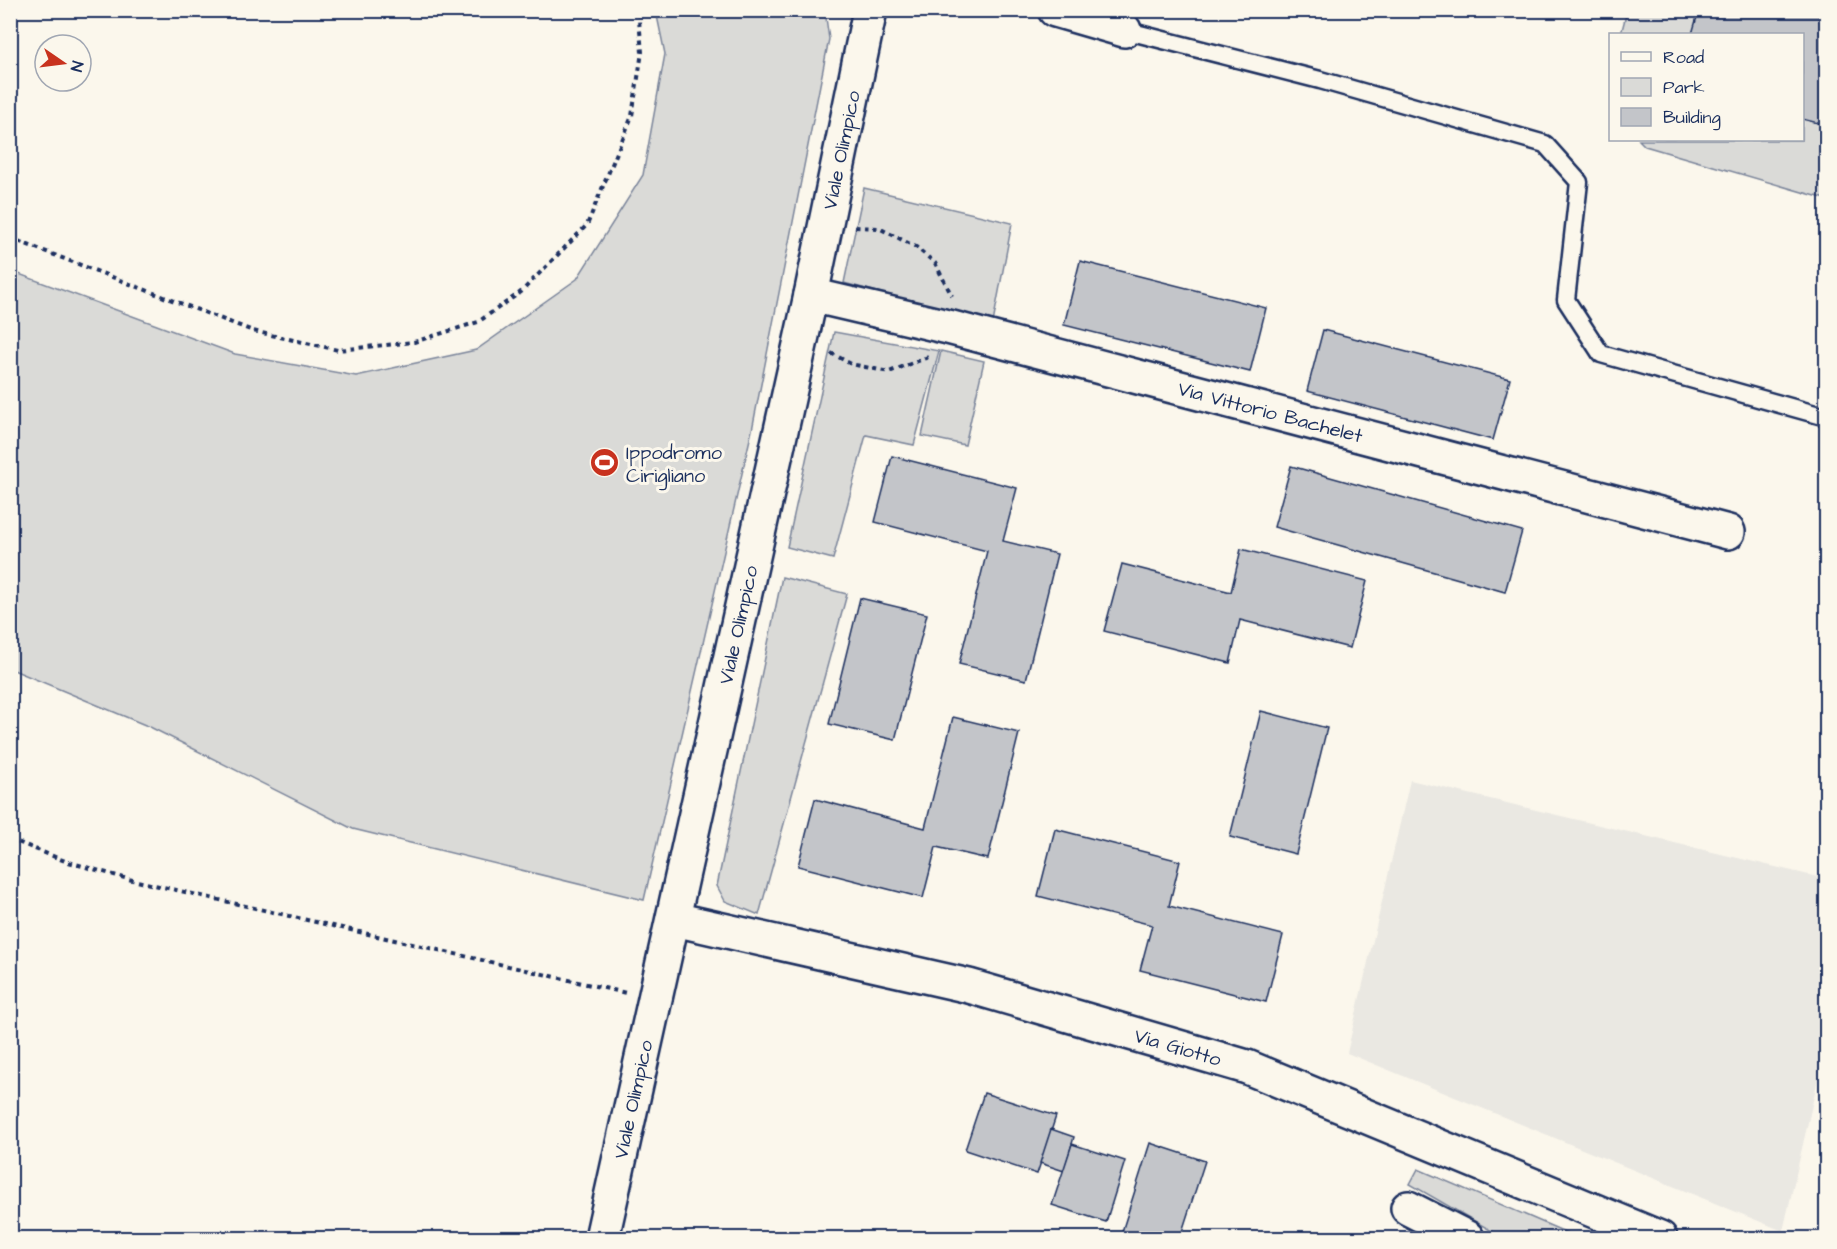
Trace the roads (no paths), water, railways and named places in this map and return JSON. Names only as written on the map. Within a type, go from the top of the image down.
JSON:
[{"type":"street","name":"Viale Olimpico","points":[[602,1239],[653,999],[674,919],[811,295],[870,10]]},
{"type":"street","points":[[1055,10],[1124,30]]},
{"type":"street","name":"Via Vittorio Bachelet","points":[[811,295],[948,327],[1728,532]]},
{"type":"street","name":"Via Giotto","points":[[674,919],[969,986],[1247,1067],[1660,1239]]},
{"type":"street","points":[[1408,1208],[1467,1239]]},
{"type":"lane","points":[[1124,30],[1320,80],[1545,144],[1579,183],[1566,300],[1602,354],[1827,417]]},
{"type":"place","name":"Ippodromo Cirigliano","points":[[605,463]]}]
